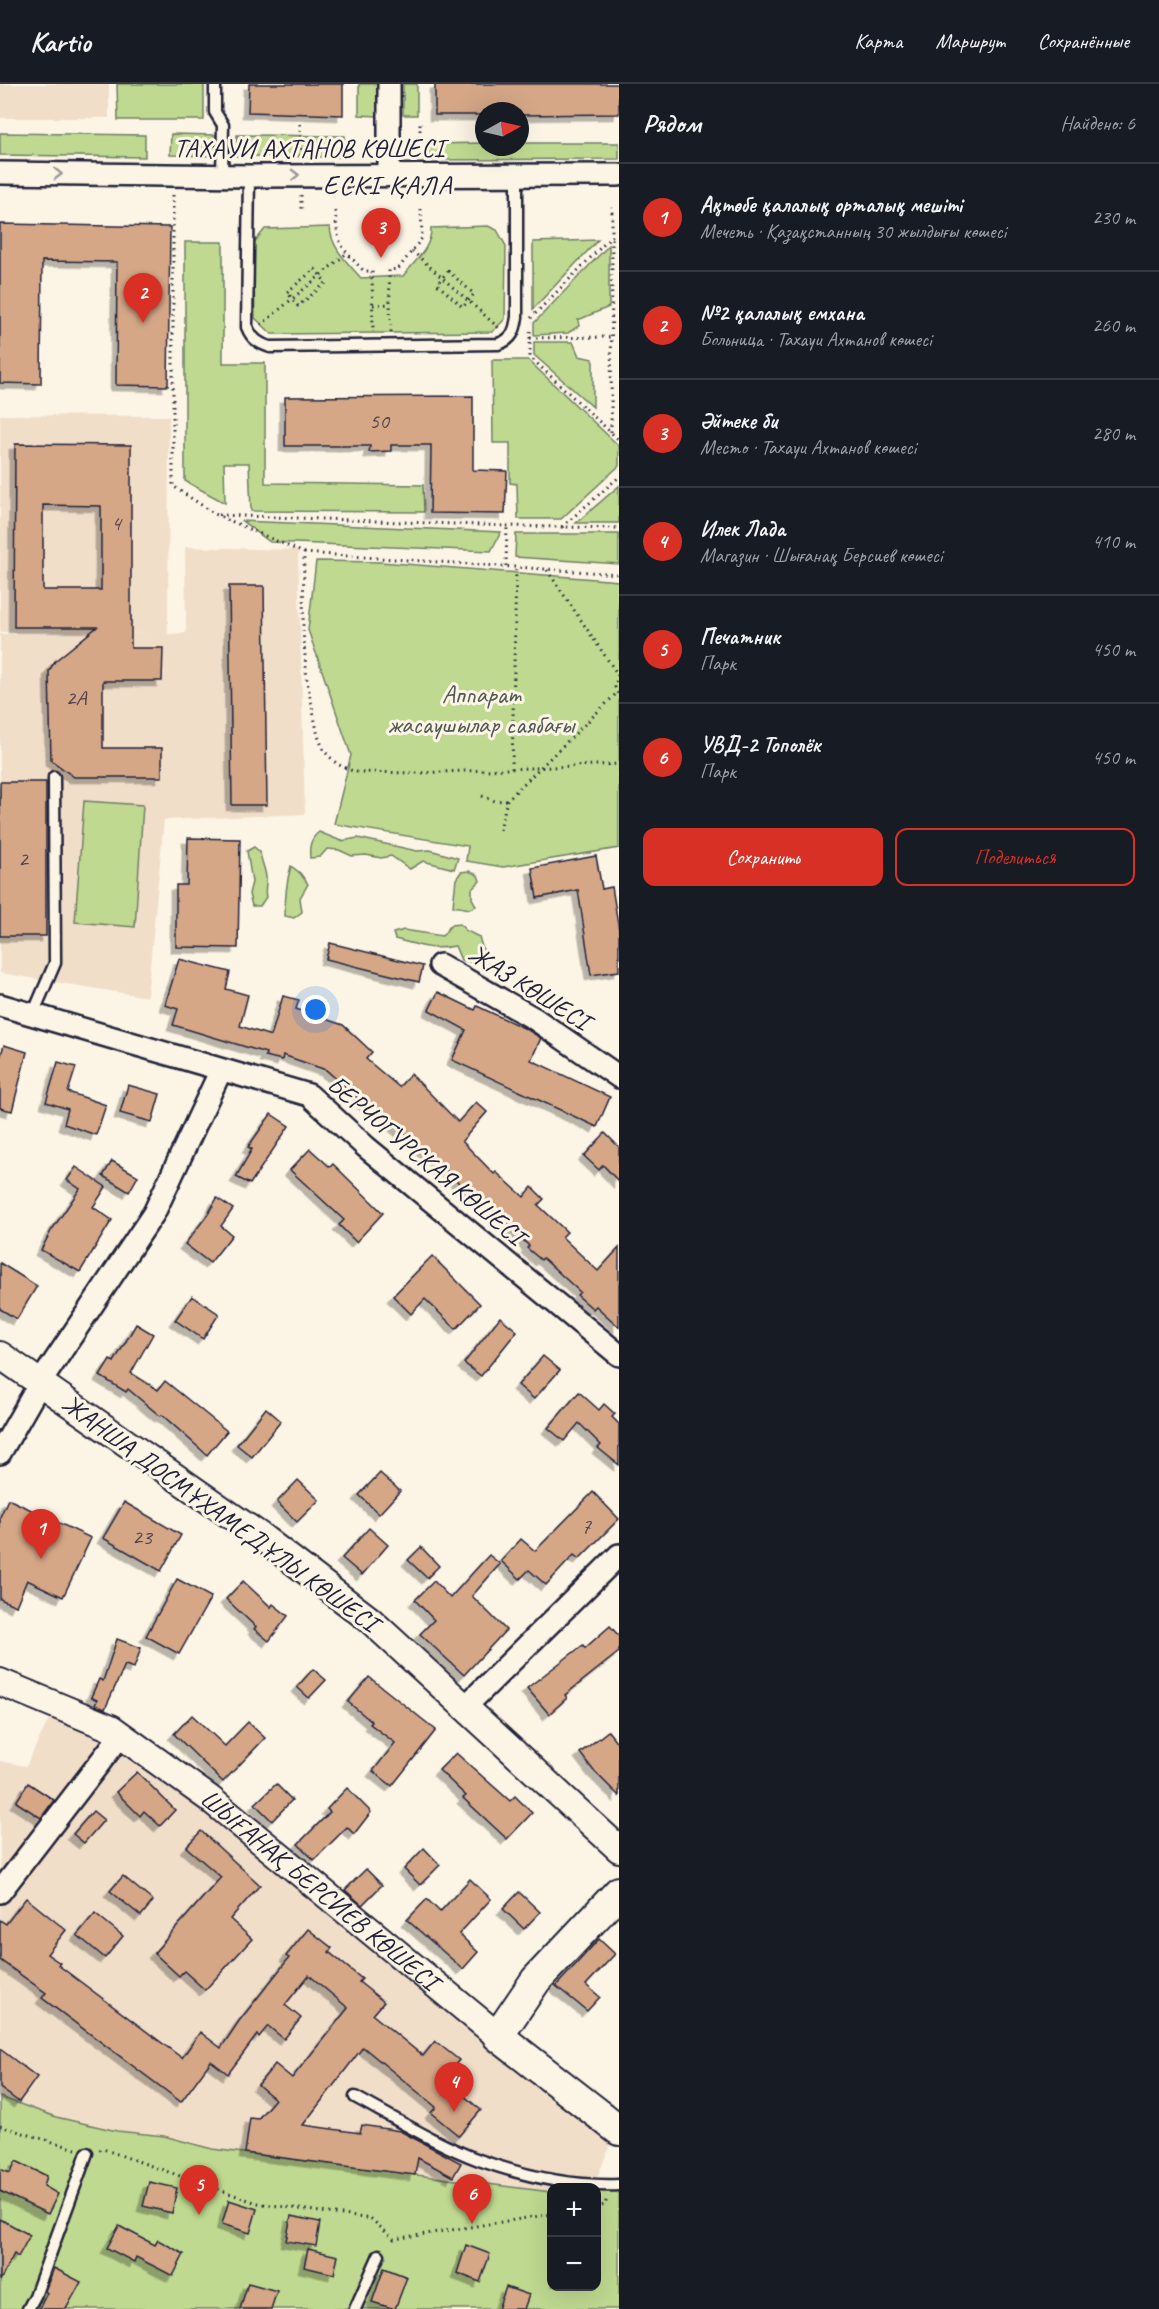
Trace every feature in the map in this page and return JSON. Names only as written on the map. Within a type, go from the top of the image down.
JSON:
[{"type":"main road","points":[[498,2036],[536,1980],[619,1892]]},
{"type":"main road","name":"ШЫҒАНАҚ БЕРСИЕВ КӨШЕСІ","points":[[498,2036],[619,2130]]},
{"type":"street","points":[[389,84],[389,175]]},
{"type":"street","name":"ТАХАУИ АХТАНОВ КӨШЕСІ","points":[[0,173],[249,176],[619,175]]},
{"type":"street","name":"ЖАЗ КӨШЕСІ","points":[[440,965],[535,1019],[619,1077]]},
{"type":"street","name":"БЕРЧОГУРСКАЯ КӨШЕСІ","points":[[0,1005],[309,1095],[366,1147],[619,1355]]},
{"type":"street","points":[[0,1453],[40,1383],[154,1213],[221,1070]]},
{"type":"street","name":"ЖАНША ДОСМҰХАМЕДҰЛЫ КӨШЕСІ","points":[[0,1355],[263,1538],[370,1620],[619,1849]]},
{"type":"street","points":[[466,1707],[619,1555]]},
{"type":"street","name":"ШЫҒАНАҚ БЕРСИЕВ КӨШЕСІ","points":[[0,1682],[111,1728],[121,1735],[210,1799],[498,2036]]},
{"type":"street","points":[[0,1892],[121,1735]]},
{"type":"lane","points":[[215,84],[215,112],[223,125],[222,175]]},
{"type":"lane","points":[[249,176],[247,327],[250,335],[258,343],[270,347],[498,344],[512,336],[517,317],[517,175]]},
{"type":"lane","points":[[33,1014],[55,963],[54,777]]},
{"type":"lane","points":[[355,2097],[478,2160],[528,2175],[573,2184],[619,2185]]},
{"type":"lane","points":[[28,2309],[35,2296],[87,2153]]},
{"type":"lane","points":[[355,2309],[380,2255]]},
{"type":"path","points":[[420,123],[420,157]]},
{"type":"path","points":[[173,175],[173,486],[214,514],[304,554],[619,574]]},
{"type":"path","points":[[611,432],[612,207]]},
{"type":"path","points":[[392,345],[389,270],[398,269],[422,238],[421,209]]},
{"type":"path","points":[[335,211],[337,234],[341,247],[364,271],[372,271],[373,346]]},
{"type":"path","points":[[530,318],[612,236]]},
{"type":"path","points":[[412,251],[497,327],[512,336]]},
{"type":"path","points":[[250,335],[347,253]]},
{"type":"path","points":[[315,269],[326,283],[298,306],[292,299],[287,292],[315,269]]},
{"type":"path","points":[[448,271],[474,294],[468,301],[463,307],[437,284],[448,271]]},
{"type":"path","points":[[373,305],[391,304]]},
{"type":"path","points":[[530,328],[530,357],[619,440]]},
{"type":"path","points":[[530,338],[611,337]]},
{"type":"path","points":[[561,527],[619,477]]},
{"type":"path","points":[[214,514],[507,526],[619,528]]},
{"type":"path","points":[[506,566],[507,526]]},
{"type":"path","points":[[304,554],[303,630],[308,681],[318,736],[324,751],[337,765],[355,772],[419,773],[619,764]]},
{"type":"path","points":[[512,769],[516,567]]},
{"type":"path","points":[[500,830],[507,800],[618,694],[615,681],[619,674],[547,570]]},
{"type":"path","points":[[482,796],[495,801],[507,800]]},
{"type":"path","points":[[0,2126],[87,2153],[103,2149],[257,2203],[371,2219],[394,2239],[547,2215]]},
{"type":"shaded area","points":[[0,84],[109,84],[109,118],[0,118]]},
{"type":"shaded area","points":[[0,415],[169,416],[168,634],[186,633],[185,547],[298,550],[305,814],[164,820],[147,997],[0,973],[0,634],[155,633],[0,632]]},
{"type":"shaded area","points":[[56,1705],[121,1735],[617,2129],[595,2183],[547,2183],[547,2191],[212,2149],[164,2136],[117,2131],[56,2117],[0,2097],[0,1761],[26,1766]]},
{"type":"green space","points":[[117,84],[204,84],[204,120],[118,120]]},
{"type":"green space","points":[[359,84],[377,84],[377,116],[359,115]]},
{"type":"green space","points":[[403,84],[417,84],[417,115],[403,115]]},
{"type":"green space","points":[[0,133],[145,135],[145,157],[0,155]]},
{"type":"green space","points":[[171,134],[216,135],[215,156],[170,155]]},
{"type":"green space","points":[[237,135],[345,136],[344,157],[236,156]]},
{"type":"green space","points":[[475,143],[475,156],[529,156],[529,143],[619,143],[619,159],[428,160],[428,144]]},
{"type":"green space","points":[[488,226],[497,230],[506,246],[505,319],[492,332],[272,334],[255,318],[253,244],[265,229],[330,227],[333,242],[361,278],[403,276],[426,248],[431,228]]},
{"type":"green space","points":[[598,240],[533,309],[533,242]]},
{"type":"green space","points":[[185,242],[223,242],[223,363],[265,363],[265,483],[423,485],[424,512],[251,511],[249,463],[224,463],[225,503],[185,481]]},
{"type":"green space","points":[[609,245],[609,307],[578,320],[579,326],[568,333],[534,335],[534,323]]},
{"type":"green space","points":[[534,342],[573,342],[579,356],[593,359],[593,407],[534,355]]},
{"type":"green space","points":[[492,360],[528,360],[619,446],[619,466],[561,519],[518,519],[517,484],[510,483],[510,443],[493,443]]},
{"type":"green space","points":[[619,486],[619,523],[576,523]]},
{"type":"green space","points":[[242,521],[501,532],[491,551],[270,542]]},
{"type":"green space","points":[[516,534],[619,534],[619,564],[515,557]]},
{"type":"green space","name":"Аппарат жасаушылар саябағы","points":[[316,561],[380,562],[619,581],[619,848],[503,867],[466,861],[468,846],[334,824],[351,755],[308,630]]},
{"type":"green space","points":[[84,801],[143,805],[135,927],[75,922]]},
{"type":"green space","points":[[319,832],[341,841],[358,838],[417,851],[430,850],[458,858],[454,869],[423,861],[410,869],[391,856],[381,858],[366,855],[352,856],[339,850],[327,849],[320,857],[310,858],[311,844]]},
{"type":"green space","points":[[254,847],[260,852],[266,877],[266,897],[260,906],[252,906],[249,894],[252,882],[247,851]]},
{"type":"green space","points":[[291,866],[308,884],[300,898],[302,912],[294,918],[285,916],[286,891]]},
{"type":"green space","points":[[469,871],[478,875],[480,881],[472,889],[472,898],[476,906],[470,909],[453,906],[456,879],[461,872]]},
{"type":"green space","points":[[460,924],[465,930],[479,937],[483,950],[471,962],[461,960],[455,946],[424,947],[395,939],[393,933],[404,930],[442,936],[451,925]]},
{"type":"green space","points":[[0,2097],[56,2117],[117,2131],[164,2136],[212,2149],[547,2191],[547,2291],[601,2291],[601,2191],[610,2185],[619,2189],[619,2309],[0,2309]]},
{"type":"building","points":[[249,84],[343,84],[343,115],[248,112]]},
{"type":"building","points":[[435,84],[619,84],[619,114],[529,115],[529,102],[475,102],[475,115],[435,115]]},
{"type":"building","points":[[0,224],[170,227],[168,386],[116,385],[117,262],[42,261],[41,384],[0,383]]},
{"type":"building","points":[[473,396],[473,470],[507,471],[505,514],[430,513],[431,445],[391,445],[391,451],[369,452],[370,446],[285,446],[285,397]]},
{"type":"building","points":[[15,444],[131,445],[131,648],[163,648],[162,681],[103,681],[103,748],[162,748],[162,777],[74,777],[51,760],[49,671],[55,661],[97,627],[14,627]],"holes":[[[43,505],[101,506],[101,590],[43,590]]]},
{"type":"building","points":[[229,586],[264,586],[267,805],[232,805]]},
{"type":"building","points":[[0,782],[46,782],[46,936],[0,936]]},
{"type":"building","points":[[188,838],[240,839],[238,948],[176,947],[176,885],[187,885]]},
{"type":"building","points":[[596,856],[602,889],[612,887],[619,930],[619,971],[591,975],[578,890],[537,898],[532,868]]},
{"type":"building","points":[[330,943],[423,966],[419,982],[326,959]]},
{"type":"building","points":[[179,959],[230,972],[226,989],[248,995],[240,1026],[271,1036],[283,996],[299,1000],[296,1009],[343,1025],[372,1052],[366,1059],[399,1087],[411,1074],[458,1122],[476,1102],[487,1112],[462,1141],[494,1174],[496,1172],[524,1197],[532,1187],[544,1199],[538,1205],[567,1232],[562,1237],[598,1271],[619,1248],[619,1327],[596,1306],[593,1309],[577,1295],[580,1292],[543,1258],[541,1260],[527,1248],[529,1246],[491,1208],[488,1212],[441,1165],[326,1070],[283,1055],[282,1060],[265,1056],[266,1053],[173,1025],[178,1009],[165,1005]]},
{"type":"building","points":[[438,992],[475,1010],[477,1006],[541,1038],[531,1060],[610,1097],[597,1127],[452,1060],[466,1030],[429,1010]]},
{"type":"building","points":[[4,1045],[27,1052],[12,1111],[0,1108],[0,1058]]},
{"type":"building","points":[[58,1062],[76,1067],[68,1092],[106,1105],[96,1135],[64,1124],[68,1109],[46,1102]]},
{"type":"building","points":[[128,1085],[160,1094],[152,1122],[120,1113]]},
{"type":"building","points":[[271,1114],[289,1126],[250,1184],[236,1177],[252,1149],[248,1147]]},
{"type":"building","points":[[605,1133],[619,1147],[619,1182],[603,1165],[599,1170],[584,1156]]},
{"type":"building","points":[[310,1149],[330,1167],[333,1164],[383,1213],[356,1242],[339,1225],[344,1220],[290,1170]]},
{"type":"building","points":[[112,1161],[138,1176],[129,1192],[103,1176]]},
{"type":"building","points":[[76,1167],[106,1187],[93,1207],[112,1220],[80,1272],[41,1250],[51,1231],[80,1189],[67,1180]]},
{"type":"building","points":[[217,1198],[233,1209],[221,1226],[232,1235],[210,1263],[185,1244]]},
{"type":"building","points":[[432,1256],[480,1304],[456,1329],[425,1299],[411,1314],[393,1296]]},
{"type":"building","points":[[0,1263],[37,1286],[17,1319],[0,1309]]},
{"type":"building","points":[[192,1296],[219,1314],[203,1339],[175,1320]]},
{"type":"building","points":[[500,1317],[517,1331],[481,1376],[464,1363]]},
{"type":"building","points":[[136,1324],[153,1334],[131,1373],[158,1390],[165,1381],[227,1431],[207,1455],[162,1415],[160,1416],[128,1389],[126,1392],[100,1376],[110,1360],[114,1362]]},
{"type":"building","points":[[543,1356],[560,1370],[534,1399],[518,1385]]},
{"type":"building","points":[[579,1392],[599,1410],[604,1404],[615,1414],[612,1417],[619,1424],[619,1465],[598,1448],[601,1445],[579,1423],[564,1441],[548,1428]]},
{"type":"building","points":[[266,1408],[281,1421],[252,1457],[237,1445]]},
{"type":"building","points":[[380,1473],[400,1491],[379,1514],[359,1495]]},
{"type":"building","points":[[298,1480],[319,1500],[297,1522],[277,1502]]},
{"type":"building","points":[[593,1492],[619,1519],[579,1559],[574,1555],[546,1585],[529,1570],[520,1579],[501,1561],[521,1539],[535,1551]]},
{"type":"building","points":[[8,1499],[91,1538],[63,1597],[27,1580],[16,1606],[0,1599],[0,1517]]},
{"type":"building","points":[[124,1502],[181,1535],[161,1571],[103,1538]]},
{"type":"building","points":[[369,1528],[388,1545],[362,1575],[342,1558]]},
{"type":"building","points":[[421,1547],[439,1566],[427,1578],[408,1560]]},
{"type":"building","points":[[489,1555],[500,1564],[472,1596],[506,1630],[464,1675],[420,1634],[434,1620],[415,1600],[434,1581],[450,1598]]},
{"type":"building","points":[[177,1579],[211,1597],[179,1654],[146,1636]]},
{"type":"building","points":[[243,1581],[271,1607],[273,1604],[288,1616],[269,1641],[254,1629],[256,1627],[226,1599]]},
{"type":"building","points":[[610,1626],[619,1636],[619,1652],[565,1695],[567,1698],[549,1714],[527,1688],[583,1645],[585,1648]]},
{"type":"building","points":[[117,1639],[141,1648],[134,1668],[125,1665],[105,1709],[95,1705],[97,1700],[91,1697],[99,1679],[103,1681]]},
{"type":"building","points":[[313,1669],[326,1680],[309,1698],[297,1687]]},
{"type":"building","points":[[369,1677],[436,1730],[392,1786],[373,1771],[395,1743],[370,1724],[372,1722],[348,1702]]},
{"type":"building","points":[[192,1715],[225,1746],[248,1722],[265,1738],[223,1782],[174,1734]]},
{"type":"building","points":[[608,1731],[619,1745],[619,1796],[580,1753]]},
{"type":"building","points":[[456,1753],[510,1801],[515,1796],[532,1813],[507,1839],[463,1798],[466,1796],[439,1770]]},
{"type":"building","points":[[137,1772],[175,1810],[160,1826],[144,1811],[140,1816],[116,1792]]},
{"type":"building","points":[[28,1783],[54,1800],[41,1818],[16,1802]]},
{"type":"building","points":[[276,1784],[292,1800],[272,1821],[255,1804]]},
{"type":"building","points":[[347,1788],[371,1812],[354,1834],[347,1827],[314,1860],[298,1844],[330,1812],[327,1809]]},
{"type":"building","points":[[93,1811],[104,1820],[84,1843],[73,1834]]},
{"type":"building","points":[[201,1831],[260,1885],[230,1919],[252,1939],[205,1990],[184,1971],[179,1976],[154,1953],[221,1877],[186,1847]]},
{"type":"building","points":[[424,1848],[440,1865],[420,1885],[404,1869]]},
{"type":"building","points":[[366,1869],[382,1885],[362,1905],[345,1890]]},
{"type":"building","points":[[123,1876],[153,1901],[141,1916],[110,1891]]},
{"type":"building","points":[[470,1879],[491,1899],[459,1934],[478,1952],[463,1969],[407,1920],[427,1899],[440,1912]]},
{"type":"building","points":[[519,1892],[540,1912],[524,1929],[503,1909]]},
{"type":"building","points":[[26,1898],[66,1930],[47,1954],[60,1963],[58,1965],[182,2058],[200,2032],[221,2048],[239,2021],[289,1958],[286,1956],[308,1929],[332,1948],[329,1952],[362,1979],[359,1982],[384,2002],[373,2015],[423,2056],[435,2041],[459,2060],[444,2079],[481,2110],[459,2136],[431,2113],[436,2107],[363,2047],[303,2125],[360,2133],[362,2125],[400,2131],[461,2163],[453,2177],[418,2158],[415,2175],[245,2153],[250,2118],[258,2119],[275,2099],[258,2085],[275,2064],[292,2078],[348,2008],[309,1975],[285,2005],[301,2018],[284,2039],[268,2026],[259,2037],[257,2035],[228,2074],[211,2061],[181,2102],[42,1998],[46,1993],[0,1960],[0,1920],[6,1924]]},
{"type":"building","points":[[95,1913],[123,1936],[105,1958],[77,1935]]},
{"type":"building","points":[[599,1939],[615,1954],[586,1985],[600,1997],[587,2011],[556,1986]]},
{"type":"building","points":[[0,2049],[37,2077],[19,2102],[0,2088]]},
{"type":"building","points":[[16,2161],[47,2176],[44,2186],[58,2194],[48,2214],[0,2191],[0,2169],[10,2173]]},
{"type":"building","points":[[149,2182],[177,2188],[172,2213],[143,2206]]},
{"type":"building","points":[[229,2200],[257,2209],[250,2233],[222,2224]]},
{"type":"building","points":[[291,2216],[320,2222],[316,2246],[286,2241]]},
{"type":"building","points":[[0,2219],[30,2235],[18,2257],[14,2254],[0,2281]]},
{"type":"building","points":[[119,2226],[155,2245],[158,2240],[184,2254],[173,2276],[136,2257],[134,2262],[107,2248]]},
{"type":"building","points":[[466,2245],[490,2254],[480,2282],[457,2273]]},
{"type":"building","points":[[308,2249],[338,2256],[334,2274],[304,2267]]},
{"type":"building","points":[[54,2268],[81,2282],[66,2309],[39,2309],[47,2293],[45,2291]]},
{"type":"building","points":[[384,2268],[407,2277],[395,2309],[372,2302]]},
{"type":"building","points":[[248,2283],[277,2291],[271,2309],[240,2309]]},
{"type":"building","points":[[506,2287],[529,2295],[524,2309],[498,2309]]},
{"type":"place","name":"Әйтеке би","points":[[381,258]]},
{"type":"place","name":"№2 қалалық емхана","points":[[143,323]]},
{"type":"place","name":"Ақтөбе қалалық орталық мешіті","points":[[41,1559]]},
{"type":"place","name":"Илек Лада","points":[[454,2112]]},
{"type":"place","name":"Печатник","points":[[199,2215]]},
{"type":"place","name":"УВД-2 Тополёк","points":[[472,2224]]},
{"type":"district","name":"ЕСКІ ҚАЛА","points":[[388,185]]}]
